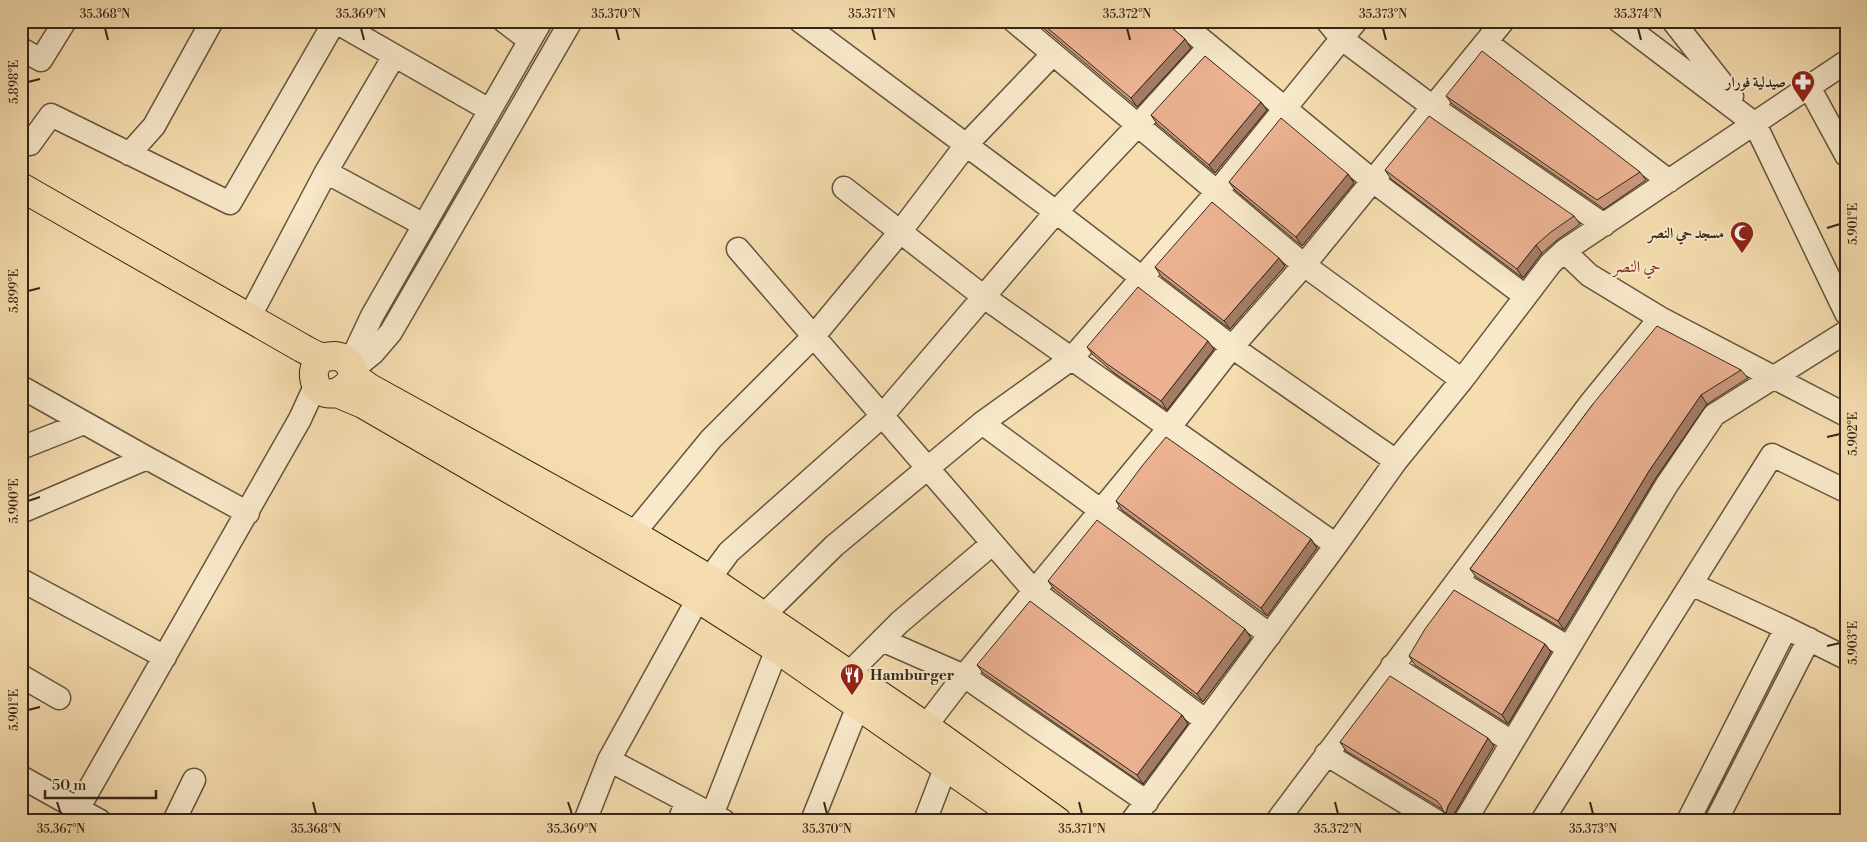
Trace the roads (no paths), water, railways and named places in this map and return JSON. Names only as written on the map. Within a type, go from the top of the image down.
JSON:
[{"type":"main road","points":[[21,187],[302,348],[334,375],[363,404],[449,443],[633,534],[777,649],[858,706],[919,735],[1057,821]]},
{"type":"main road","points":[[21,204],[288,356],[302,366],[334,375]]},
{"type":"main road","points":[[449,443],[704,589],[763,616],[848,674],[919,735],[946,766],[1012,817]]},
{"type":"street","points":[[21,49],[41,60],[64,21]]},
{"type":"street","points":[[129,154],[154,126],[212,21]]},
{"type":"street","points":[[30,144],[51,115],[230,203],[335,21],[479,104]]},
{"type":"street","points":[[84,817],[165,657],[300,419],[334,375],[355,352],[377,307],[541,21]]},
{"type":"street","points":[[334,375],[373,353],[391,332],[571,21]]},
{"type":"street","points":[[800,21],[1056,212],[1232,347],[1396,461]]},
{"type":"street","points":[[1014,21],[1304,265],[1462,380]]},
{"type":"street","points":[[1179,21],[1373,181],[1525,296]]},
{"type":"street","points":[[1328,21],[1342,39],[1433,107],[1604,225]]},
{"type":"street","points":[[763,616],[834,546],[928,470],[982,423],[1071,358],[1217,192],[1356,21]]},
{"type":"street","points":[[919,735],[964,676],[1169,428],[1232,347],[1304,265],[1503,21]]},
{"type":"street","points":[[1619,21],[1755,124]]},
{"type":"street","points":[[1673,21],[1755,124],[1846,312]]},
{"type":"street","points":[[84,817],[308,428],[355,326],[413,219],[479,104],[518,26]]},
{"type":"street","points":[[1486,42],[1670,181]]},
{"type":"street","points":[[585,821],[609,760],[704,589],[729,552],[881,417],[1056,212],[1138,126],[1209,47]]},
{"type":"street","points":[[633,534],[711,439],[813,337],[900,232],[966,145],[1053,54]]},
{"type":"street","points":[[249,318],[326,172],[394,56]]},
{"type":"street","points":[[1132,821],[1396,461],[1462,380],[1551,262],[1564,251],[1846,62]]},
{"type":"street","points":[[1808,87],[1846,155]]},
{"type":"street","points":[[326,172],[413,219]]},
{"type":"street","points":[[844,188],[984,297],[1336,545]]},
{"type":"street","points":[[738,249],[881,417],[1034,591],[1206,721]]},
{"type":"street","points":[[1564,251],[1589,275],[1660,318],[1846,415]]},
{"type":"street","points":[[1277,821],[1589,405],[1660,318]]},
{"type":"street","points":[[1465,821],[1666,486],[1714,414],[1846,332]]},
{"type":"street","points":[[21,387],[248,512]]},
{"type":"street","points":[[21,448],[84,423]]},
{"type":"street","points":[[982,423],[1270,635]]},
{"type":"street","points":[[1542,821],[1772,455],[1846,491]]},
{"type":"street","points":[[21,512],[147,458]]},
{"type":"street","points":[[848,674],[900,622],[992,544]]},
{"type":"street","points":[[21,580],[165,657]]},
{"type":"street","points":[[1457,581],[1569,648]]},
{"type":"street","points":[[1691,584],[1846,658]]},
{"type":"street","points":[[1688,821],[1786,628]]},
{"type":"street","points":[[1716,821],[1809,639]]},
{"type":"street","points":[[882,640],[964,676],[1147,802]]},
{"type":"street","points":[[609,760],[683,811],[718,818],[777,649]]},
{"type":"street","points":[[1392,666],[1512,742]]},
{"type":"street","points":[[21,676],[59,698]]},
{"type":"street","points":[[812,821],[858,706]]},
{"type":"street","points":[[1326,754],[1436,821]]},
{"type":"street","points":[[925,821],[946,766]]},
{"type":"street","points":[[21,778],[84,817]]},
{"type":"street","points":[[174,821],[194,780]]},
{"type":"place","name":"صيدلية فورار","points":[[1803,103]]},
{"type":"place","name":"مسجد حي النصر","points":[[1742,254]]},
{"type":"place","name":"Hamburger","points":[[852,696]]},
{"type":"district","name":"حي النصر","points":[[1637,267]]}]
